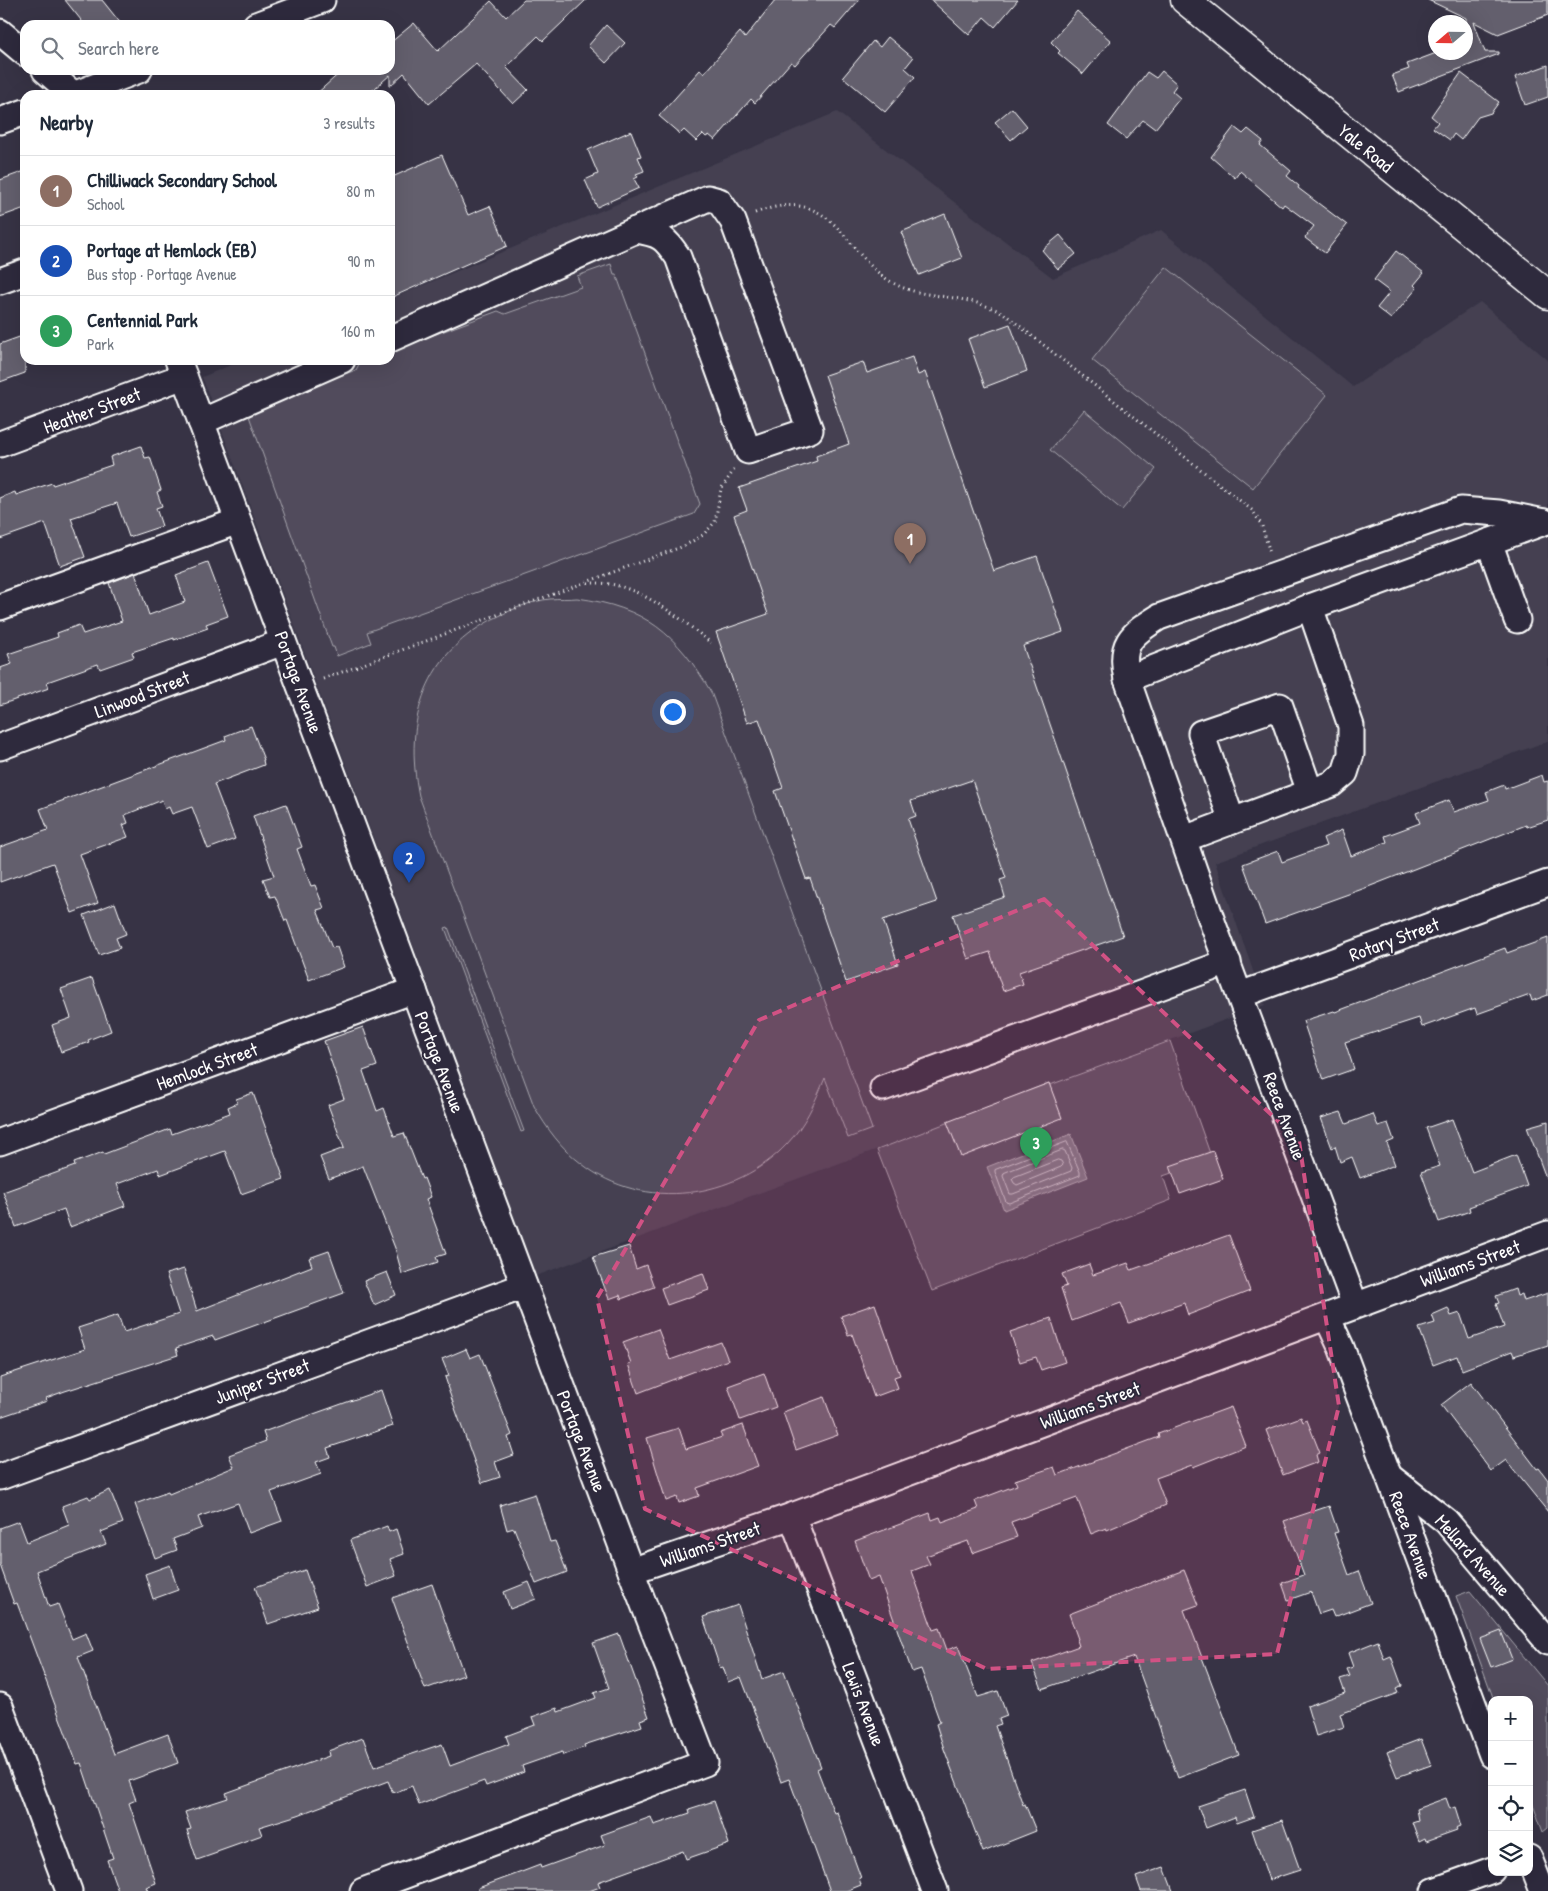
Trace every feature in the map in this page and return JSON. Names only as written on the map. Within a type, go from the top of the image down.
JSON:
[{"type":"main road","name":"Yale Road","points":[[1185,0],[1548,295]]},
{"type":"street","points":[[269,20],[322,0]]},
{"type":"street","points":[[0,32],[20,49]]},
{"type":"street","points":[[50,75],[68,90]]},
{"type":"street","points":[[87,90],[126,75]]},
{"type":"street","points":[[0,122],[20,114]]},
{"type":"street","points":[[395,337],[708,198],[719,201],[734,221],[810,430],[748,451],[678,257],[665,238],[650,232],[636,230]]},
{"type":"street","points":[[0,280],[20,274]]},
{"type":"street","points":[[201,422],[331,365]]},
{"type":"street","name":"Portage Avenue","points":[[181,368],[631,1571],[705,1763],[395,1885]]},
{"type":"street","name":"Heather Street","points":[[0,444],[181,368]]},
{"type":"street","name":"Reece Avenue","points":[[1355,1305],[1214,927],[1127,679],[1123,661],[1125,646],[1142,628],[1158,618],[1461,510],[1499,513],[1546,522]]},
{"type":"street","points":[[0,607],[238,521]]},
{"type":"street","points":[[1127,679],[1310,607],[1546,522]]},
{"type":"street","points":[[1489,542],[1517,620]]},
{"type":"street","points":[[1184,839],[1332,784],[1345,772],[1351,754],[1351,726],[1310,607]]},
{"type":"street","name":"Linwood Street","points":[[0,748],[283,642]]},
{"type":"street","points":[[1232,821],[1201,734],[1280,706],[1310,792]]},
{"type":"street","name":"Rotary Street","points":[[1240,995],[1548,883]]},
{"type":"street","points":[[883,1088],[1228,962]]},
{"type":"street","name":"Hemlock Street","points":[[0,1142],[414,990]]},
{"type":"street","name":"Williams Street","points":[[631,1571],[792,1516],[1548,1234]]},
{"type":"street","name":"Juniper Street","points":[[0,1477],[524,1286]]},
{"type":"street","name":"Reece Avenue","points":[[1326,1317],[1341,1347],[1488,1744]]},
{"type":"street","name":"Mellard Avenue","points":[[1390,1477],[1446,1521],[1548,1642]]},
{"type":"street","name":"Lewis Avenue","points":[[792,1516],[936,1891]]},
{"type":"street","points":[[0,1706],[69,1891]]},
{"type":"street","points":[[1533,1868],[1542,1891]]},
{"type":"street","points":[[1434,1891],[1488,1871]]},
{"type":"street","points":[[363,1891],[395,1885]]},
{"type":"path","points":[[734,221],[774,206],[798,206],[821,213],[842,232],[878,273],[898,286],[919,293],[969,301],[1002,312],[1253,511],[1262,526],[1277,575]]},
{"type":"path","points":[[300,687],[684,546],[703,534],[715,522],[721,489],[748,451]]},
{"type":"path","points":[[585,582],[615,585],[645,597],[684,621],[711,643]]},
{"type":"highlighted area","points":[[1044,899],[1299,1141],[1339,1406],[1277,1654],[987,1669],[645,1509],[597,1298],[759,1020]]},
{"type":"shaded area","points":[[837,112],[1053,278],[1161,230],[1353,387],[1480,302],[1548,360],[1548,741],[1215,862],[1265,1005],[536,1276],[202,377],[231,365],[395,365],[395,297]]},
{"type":"shaded area","points":[[611,264],[614,274],[616,274],[700,504],[694,514],[367,632],[371,643],[337,656],[334,647],[332,647],[249,416],[253,407],[356,370],[358,365],[395,365],[395,349],[498,311],[505,314],[581,287],[577,276]]},
{"type":"shaded area","points":[[1166,267],[1327,395],[1253,488],[1092,360]]},
{"type":"shaded area","points":[[1084,410],[1156,469],[1122,510],[1050,450]]},
{"type":"shaded area","points":[[577,598],[622,608],[640,616],[657,627],[672,639],[685,654],[711,692],[872,1129],[848,1138],[825,1078],[799,1129],[787,1144],[766,1163],[742,1177],[716,1187],[688,1193],[660,1193],[633,1189],[606,1179],[582,1164],[555,1138],[534,1106],[419,796],[414,741],[418,715],[425,691],[437,668],[453,648],[474,631],[517,608],[543,600]]},
{"type":"shaded area","points":[[448,927],[524,1131],[521,1132],[445,928]]},
{"type":"shaded area","points":[[1170,1041],[1212,1159],[1163,1176],[1171,1200],[932,1291],[877,1150],[1049,1083],[1050,1085]]},
{"type":"shaded area","points":[[1470,1591],[1548,1686],[1548,1828],[1543,1832],[1533,1805],[1533,1696],[1493,1696],[1456,1596]]},
{"type":"water","points":[[1071,1134],[1088,1177],[1004,1210],[987,1167]]},
{"type":"building","points":[[65,0],[102,0],[118,20],[81,20]]},
{"type":"building","points":[[524,0],[586,0],[543,41],[538,36],[506,67],[528,90],[513,104],[476,64],[429,104],[404,73],[390,86],[390,75],[395,75],[395,39],[414,23],[438,51],[491,1],[506,17]]},
{"type":"building","points":[[775,0],[859,0],[835,28],[831,25],[795,65],[791,62],[755,103],[751,99],[715,140],[709,135],[706,137],[703,134],[696,141],[684,130],[680,134],[659,116],[700,70],[704,73],[740,32],[745,38]]},
{"type":"building","points":[[931,0],[1018,0],[995,27],[984,17],[969,35]]},
{"type":"building","points":[[1428,0],[1548,0],[1548,15],[1498,34],[1474,22],[1485,52],[1499,52],[1499,54],[1399,92],[1392,75],[1409,69],[1407,64],[1428,56],[1428,60],[1473,60],[1473,15],[1460,15]]},
{"type":"building","points":[[1077,11],[1111,41],[1083,74],[1058,53],[1060,51],[1051,42]]},
{"type":"building","points":[[606,25],[625,43],[606,63],[588,46]]},
{"type":"building","points":[[888,37],[913,58],[905,68],[915,77],[885,112],[843,77],[873,41],[880,47]]},
{"type":"building","points":[[1548,65],[1548,97],[1525,105],[1515,77]]},
{"type":"building","points":[[1162,71],[1177,84],[1172,91],[1180,98],[1155,129],[1143,120],[1126,139],[1108,125],[1147,72],[1156,78]]},
{"type":"building","points":[[1461,73],[1499,102],[1491,113],[1478,117],[1461,140],[1454,134],[1450,140],[1433,128],[1438,122],[1431,116]]},
{"type":"building","points":[[337,75],[390,75],[373,90],[321,90]]},
{"type":"building","points":[[1012,108],[1027,126],[1011,140],[995,122]]},
{"type":"building","points":[[1234,127],[1243,134],[1248,129],[1263,141],[1260,145],[1291,171],[1287,176],[1299,186],[1298,188],[1347,225],[1325,253],[1305,238],[1314,226],[1284,204],[1282,207],[1240,171],[1235,178],[1211,157]]},
{"type":"building","points":[[631,131],[641,156],[638,157],[644,171],[636,174],[638,177],[634,179],[639,188],[597,207],[585,180],[598,174],[588,150]]},
{"type":"building","points":[[442,155],[468,215],[490,206],[507,246],[395,296],[395,176]]},
{"type":"building","points":[[20,173],[20,210],[0,217],[0,180]]},
{"type":"building","points":[[945,214],[962,258],[919,275],[901,232]]},
{"type":"building","points":[[1060,235],[1076,254],[1058,269],[1042,250]]},
{"type":"building","points":[[1396,251],[1424,273],[1414,285],[1417,288],[1391,319],[1377,308],[1390,292],[1374,280]]},
{"type":"building","points":[[1010,324],[1027,371],[985,387],[968,339]]},
{"type":"building","points":[[20,337],[20,365],[25,365],[25,373],[0,382],[0,344]]},
{"type":"building","points":[[912,357],[918,375],[925,372],[994,571],[1037,556],[1063,632],[1023,646],[1123,936],[1019,972],[1023,984],[1003,991],[990,952],[968,959],[953,915],[1005,897],[1000,880],[1006,878],[972,780],[911,801],[916,816],[908,819],[937,902],[883,920],[898,964],[846,982],[810,878],[806,879],[775,791],[783,788],[759,719],[747,723],[716,632],[768,614],[734,515],[747,510],[739,488],[817,461],[816,456],[849,444],[825,375],[863,362],[867,373]]},
{"type":"building","points":[[141,446],[145,458],[150,457],[161,490],[157,492],[162,506],[156,508],[162,526],[129,537],[117,503],[71,518],[85,557],[60,566],[45,523],[0,539],[0,498],[15,492],[16,495],[52,483],[53,485],[112,465],[110,457]]},
{"type":"building","points":[[208,563],[228,616],[206,624],[208,628],[132,652],[134,657],[100,669],[98,664],[47,682],[49,688],[0,705],[0,668],[12,664],[8,654],[58,637],[57,633],[79,625],[83,634],[122,621],[109,583],[135,573],[149,615],[185,602],[176,575]]},
{"type":"building","points":[[251,726],[264,760],[264,765],[214,784],[235,839],[208,849],[192,807],[172,814],[169,807],[165,809],[162,800],[125,815],[128,823],[123,825],[128,837],[80,854],[98,903],[72,913],[53,863],[0,882],[0,847],[48,830],[40,809],[226,740],[225,736]]},
{"type":"building","points":[[1542,775],[1544,782],[1548,781],[1548,820],[1527,827],[1526,825],[1368,887],[1265,924],[1243,864],[1278,851],[1282,862],[1326,846],[1323,838],[1342,830],[1351,856],[1387,842],[1385,836],[1420,823],[1416,813],[1449,800],[1454,812],[1489,800],[1486,792],[1504,785],[1505,789]]},
{"type":"building","points":[[286,804],[302,847],[297,849],[311,886],[315,885],[324,908],[317,910],[332,948],[337,947],[344,967],[309,980],[287,920],[285,921],[275,896],[270,897],[263,879],[274,876],[253,816]]},
{"type":"building","points":[[115,903],[126,934],[116,938],[120,948],[99,955],[84,915]]},
{"type":"building","points":[[1548,938],[1548,995],[1532,1001],[1530,995],[1477,1014],[1475,1008],[1422,1027],[1419,1018],[1345,1042],[1354,1069],[1323,1080],[1303,1021],[1335,1012],[1505,948],[1507,953]]},
{"type":"building","points":[[92,978],[111,1031],[88,1040],[89,1042],[61,1052],[52,1025],[71,1018],[61,989]]},
{"type":"building","points":[[363,1027],[377,1066],[363,1071],[377,1111],[384,1108],[394,1136],[404,1133],[431,1197],[426,1199],[446,1254],[436,1257],[438,1262],[402,1274],[395,1248],[363,1166],[329,1179],[320,1157],[344,1148],[328,1105],[344,1099],[324,1041]]},
{"type":"building","points":[[1049,1083],[1062,1118],[961,1157],[947,1122]]},
{"type":"building","points":[[253,1093],[284,1179],[241,1194],[225,1151],[160,1175],[158,1169],[117,1184],[125,1206],[70,1227],[64,1209],[16,1227],[3,1192],[75,1166],[74,1163],[103,1152],[104,1154],[170,1129],[172,1134],[230,1113],[228,1107],[237,1103],[236,1099]]},
{"type":"building","points":[[1341,1112],[1346,1124],[1373,1114],[1378,1126],[1388,1123],[1394,1140],[1387,1143],[1395,1165],[1360,1178],[1352,1157],[1340,1162],[1335,1146],[1332,1148],[1321,1118]]},
{"type":"building","points":[[1452,1119],[1472,1172],[1516,1155],[1527,1186],[1469,1207],[1470,1211],[1439,1222],[1421,1172],[1440,1166],[1426,1128]]},
{"type":"building","points":[[1548,1121],[1548,1177],[1546,1178],[1527,1127]]},
{"type":"building","points":[[1213,1151],[1223,1179],[1180,1194],[1170,1166]]},
{"type":"building","points":[[1229,1235],[1250,1291],[1188,1315],[1184,1303],[1129,1323],[1121,1303],[1072,1321],[1061,1288],[1067,1286],[1062,1274],[1089,1264],[1093,1275],[1128,1263],[1131,1270]]},
{"type":"building","points":[[629,1246],[636,1269],[646,1265],[654,1287],[621,1299],[620,1295],[609,1299],[593,1257]]},
{"type":"building","points":[[329,1251],[344,1293],[215,1340],[213,1336],[176,1348],[178,1355],[65,1391],[46,1398],[47,1401],[0,1417],[0,1377],[85,1349],[78,1328],[118,1315],[124,1332],[179,1314],[166,1274],[184,1269],[197,1311],[312,1266],[309,1258]]},
{"type":"building","points":[[387,1272],[396,1295],[374,1305],[364,1281]]},
{"type":"building","points":[[703,1273],[709,1290],[667,1305],[661,1288]]},
{"type":"building","points":[[1515,1289],[1517,1296],[1522,1294],[1524,1301],[1548,1293],[1548,1345],[1514,1356],[1512,1351],[1462,1370],[1457,1356],[1433,1365],[1419,1328],[1435,1323],[1432,1315],[1448,1308],[1451,1316],[1460,1313],[1469,1339],[1504,1327],[1496,1304],[1499,1303],[1496,1296]]},
{"type":"building","points":[[875,1304],[900,1375],[894,1377],[898,1388],[874,1397],[852,1334],[848,1335],[841,1316]]},
{"type":"building","points":[[1051,1318],[1065,1362],[1041,1370],[1036,1357],[1020,1362],[1010,1332]]},
{"type":"building","points":[[658,1329],[670,1360],[721,1342],[728,1360],[638,1393],[628,1364],[631,1363],[623,1342]]},
{"type":"building","points":[[466,1349],[470,1358],[480,1354],[512,1435],[508,1437],[514,1455],[495,1462],[500,1477],[482,1483],[447,1386],[445,1377],[449,1376],[442,1359]]},
{"type":"building","points":[[764,1373],[776,1407],[740,1420],[728,1386]]},
{"type":"building","points":[[1471,1382],[1537,1469],[1539,1468],[1548,1480],[1548,1512],[1506,1460],[1491,1471],[1441,1405]]},
{"type":"building","points":[[381,1390],[393,1426],[327,1448],[330,1457],[316,1462],[321,1474],[271,1492],[282,1521],[249,1533],[238,1503],[198,1517],[202,1528],[173,1539],[177,1550],[155,1558],[135,1504],[168,1492],[169,1494],[234,1467],[229,1455],[266,1441],[263,1432]]},
{"type":"building","points":[[824,1397],[838,1435],[796,1450],[783,1412]]},
{"type":"building","points":[[1231,1407],[1246,1446],[1193,1467],[1192,1465],[1156,1478],[1166,1505],[1107,1530],[1106,1528],[1091,1534],[1077,1498],[1011,1522],[1017,1537],[972,1553],[968,1541],[926,1556],[930,1564],[912,1571],[933,1630],[939,1628],[947,1650],[958,1646],[978,1697],[998,1691],[1007,1716],[999,1719],[1001,1724],[995,1726],[1023,1805],[1025,1804],[1036,1831],[983,1852],[944,1749],[936,1724],[940,1722],[921,1669],[912,1672],[879,1577],[869,1581],[855,1541],[930,1513],[932,1520],[940,1517],[942,1522],[978,1509],[975,1501],[1017,1485],[1015,1480],[1054,1467],[1057,1475],[1159,1437],[1158,1434]]},
{"type":"building","points":[[1301,1417],[1303,1422],[1307,1420],[1320,1453],[1316,1455],[1318,1462],[1283,1475],[1266,1430]]},
{"type":"building","points":[[743,1425],[758,1466],[697,1488],[699,1496],[679,1503],[677,1497],[666,1501],[647,1438],[679,1428],[686,1449],[722,1437],[720,1433]]},
{"type":"building","points":[[110,1490],[123,1523],[101,1532],[106,1544],[37,1571],[49,1607],[58,1604],[72,1639],[86,1633],[93,1651],[78,1657],[114,1754],[168,1734],[178,1763],[129,1781],[136,1800],[129,1803],[156,1883],[146,1887],[148,1891],[118,1891],[107,1860],[113,1858],[81,1763],[77,1764],[17,1603],[14,1604],[0,1565],[0,1528],[19,1521],[27,1542],[69,1525],[62,1506],[88,1496],[90,1499]]},
{"type":"building","points":[[535,1494],[550,1542],[555,1541],[567,1572],[536,1584],[514,1528],[507,1530],[500,1505]]},
{"type":"building","points":[[1329,1506],[1338,1532],[1334,1533],[1349,1575],[1359,1571],[1371,1603],[1334,1617],[1331,1610],[1319,1614],[1311,1592],[1288,1600],[1282,1583],[1304,1575],[1284,1521]]},
{"type":"building","points":[[387,1526],[389,1532],[396,1529],[404,1554],[390,1559],[396,1576],[367,1587],[350,1540]]},
{"type":"building","points":[[170,1565],[178,1590],[153,1599],[145,1574]]},
{"type":"building","points":[[305,1570],[318,1607],[268,1624],[255,1587]]},
{"type":"building","points":[[1184,1570],[1198,1605],[1184,1610],[1239,1755],[1178,1778],[1134,1657],[1042,1689],[1032,1663],[1079,1646],[1069,1614]]},
{"type":"building","points":[[529,1582],[536,1599],[510,1609],[504,1592]]},
{"type":"building","points":[[432,1584],[464,1675],[425,1689],[392,1598]]},
{"type":"building","points":[[738,1605],[762,1679],[784,1671],[821,1767],[817,1769],[834,1813],[837,1812],[861,1878],[859,1878],[861,1885],[846,1891],[830,1891],[789,1779],[781,1782],[741,1677],[728,1682],[723,1667],[720,1668],[703,1617]]},
{"type":"building","points":[[1501,1631],[1512,1659],[1491,1667],[1480,1639]]},
{"type":"building","points":[[619,1634],[649,1717],[640,1720],[642,1726],[584,1745],[585,1747],[563,1755],[562,1752],[522,1766],[524,1772],[486,1786],[484,1781],[419,1805],[412,1786],[393,1793],[388,1781],[298,1815],[259,1827],[262,1835],[197,1860],[187,1830],[191,1829],[185,1812],[228,1798],[226,1793],[329,1756],[328,1751],[363,1738],[374,1767],[442,1744],[450,1766],[509,1744],[506,1736],[535,1725],[532,1717],[557,1708],[558,1712],[596,1698],[594,1693],[609,1688],[593,1643]]},
{"type":"building","points":[[1378,1641],[1384,1659],[1391,1656],[1402,1686],[1396,1689],[1398,1693],[1340,1714],[1344,1727],[1316,1736],[1307,1706],[1345,1693],[1340,1679],[1350,1676],[1347,1669],[1353,1667],[1348,1653]]},
{"type":"building","points":[[1421,1739],[1431,1765],[1397,1777],[1387,1752]]},
{"type":"building","points":[[1245,1790],[1254,1817],[1237,1823],[1235,1817],[1206,1828],[1198,1806]]},
{"type":"building","points":[[1446,1798],[1450,1809],[1455,1807],[1461,1826],[1456,1828],[1457,1830],[1426,1841],[1425,1838],[1419,1841],[1412,1822],[1418,1820],[1416,1809]]},
{"type":"building","points":[[714,1801],[729,1844],[686,1859],[683,1851],[598,1882],[600,1887],[589,1891],[478,1891],[478,1888],[540,1865],[541,1868],[605,1845],[601,1835],[651,1817],[654,1825],[690,1813],[689,1809]]},
{"type":"building","points":[[1282,1820],[1300,1870],[1269,1880],[1252,1830]]},
{"type":"building","points":[[1164,1867],[1173,1891],[1141,1891],[1136,1877]]},
{"type":"place","name":"Chilliwack Secondary School","points":[[910,564]]},
{"type":"place","name":"Portage at Hemlock (EB)","points":[[409,883]]},
{"type":"place","name":"Centennial Park","points":[[1036,1168]]}]
